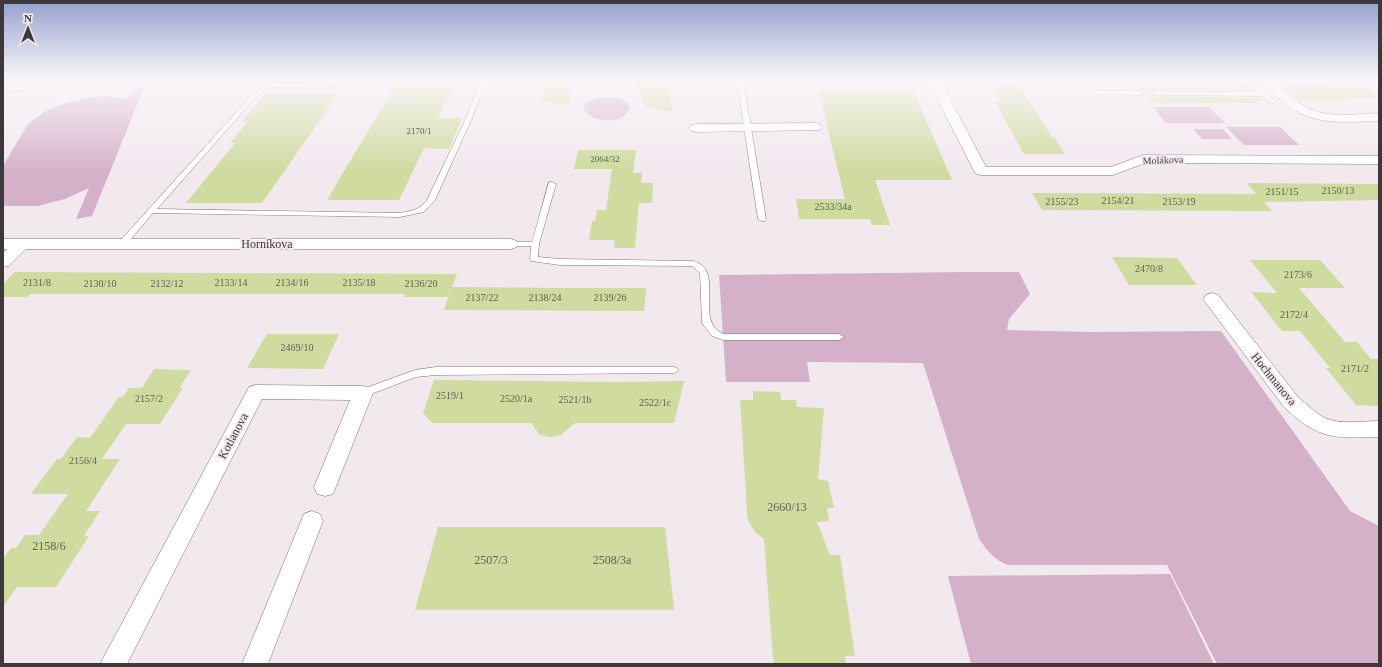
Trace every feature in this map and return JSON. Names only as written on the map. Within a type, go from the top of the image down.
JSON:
[{"type":"street","name":"Molákova","points":[[949,109],[981,171],[1113,171],[1143,159],[1379,160]]},
{"type":"street","points":[[1302,109],[1308,113],[1323,117],[1379,117]]},
{"type":"street","points":[[696,128],[816,127]]},
{"type":"street","name":"Horníkova","points":[[3,244],[511,244]]},
{"type":"street","points":[[3,262],[22,244]]},
{"type":"street","name":"Hochmanova","points":[[1212,299],[1291,402],[1306,416],[1321,425],[1341,430],[1379,429]]},
{"type":"street","name":"Kotlanova","points":[[114,664],[256,392],[363,393]]},
{"type":"street","points":[[324,487],[363,393]]},
{"type":"street","points":[[255,664],[312,520]]},
{"type":"lane","points":[[122,244],[242,109]]},
{"type":"lane","points":[[151,211],[400,215],[416,213],[426,208],[429,204],[472,109]]},
{"type":"lane","points":[[744,109],[762,219]]},
{"type":"lane","points":[[552,184],[536,244],[534,259],[560,262],[691,262],[701,267],[704,273],[706,323],[714,334],[723,337],[839,337]]},
{"type":"lane","points":[[511,244],[536,244]]},
{"type":"lane","points":[[363,393],[415,374],[436,371],[674,370]]},
{"type":"shaded area","points":[[51,109],[135,109],[92,216],[76,219],[89,188],[65,199],[38,206],[3,205],[3,166],[28,124],[44,112]]},
{"type":"shaded area","points":[[585,109],[629,109],[623,116],[613,120],[602,120],[585,111]]},
{"type":"shaded area","points":[[1155,109],[1211,109],[1225,123],[1166,123]]},
{"type":"shaded area","points":[[1226,127],[1280,127],[1299,145],[1244,145]]},
{"type":"shaded area","points":[[1193,129],[1223,129],[1232,139],[1202,139]]},
{"type":"shaded area","points":[[1019,272],[1030,294],[1009,319],[1007,330],[1090,332],[1221,331],[1350,511],[1379,526],[1379,664],[1217,664],[1167,565],[1008,565],[999,561],[988,551],[979,539],[923,363],[807,362],[810,382],[726,382],[719,275]]},
{"type":"shaded area","points":[[1170,574],[1214,664],[971,664],[948,576]]},
{"type":"building","points":[[253,109],[327,109],[262,203],[186,203],[235,143],[230,143],[248,121],[243,121]]},
{"type":"building","points":[[381,109],[442,109],[438,118],[462,118],[449,149],[424,148],[399,200],[327,200]]},
{"type":"building","points":[[657,109],[672,109],[672,111]]},
{"type":"building","points":[[823,109],[921,109],[952,180],[875,180],[890,225],[872,225],[870,219],[799,219],[796,199],[845,199]]},
{"type":"building","points":[[999,109],[1034,109],[1065,154],[1024,154]]},
{"type":"building","points":[[578,150],[636,150],[633,173],[642,173],[641,183],[653,183],[652,203],[639,203],[635,248],[614,248],[615,240],[589,240],[592,221],[595,221],[597,210],[606,210],[612,169],[574,169]]},
{"type":"building","points":[[1247,183],[1379,184],[1379,200],[1264,202],[1272,211],[1042,210],[1032,193],[1256,194]]},
{"type":"building","points":[[1112,257],[1177,258],[1197,285],[1129,285]]},
{"type":"building","points":[[1250,260],[1320,260],[1345,288],[1299,288],[1345,342],[1357,342],[1371,359],[1379,359],[1379,406],[1356,405],[1326,368],[1330,368],[1300,331],[1282,331],[1251,292],[1277,293]]},
{"type":"building","points":[[15,272],[457,274],[448,297],[404,297],[405,294],[30,294],[28,297],[3,297],[3,284]]},
{"type":"building","points":[[452,287],[646,288],[644,311],[444,310]]},
{"type":"building","points":[[267,334],[339,334],[323,369],[247,368]]},
{"type":"building","points":[[154,369],[191,370],[179,388],[183,388],[160,424],[126,424],[102,459],[120,459],[86,511],[100,511],[84,536],[89,536],[56,587],[17,587],[3,607],[3,559],[11,548],[16,548],[25,535],[39,535],[68,494],[31,494],[57,459],[61,459],[77,437],[90,438],[119,397],[123,397],[129,388],[142,388]]},
{"type":"building","points":[[434,380],[617,382],[684,381],[674,423],[575,423],[561,435],[550,437],[540,435],[531,423],[432,423],[423,413]]},
{"type":"building","points":[[753,391],[780,392],[781,400],[796,400],[797,407],[824,408],[818,479],[828,481],[834,508],[827,508],[829,521],[817,522],[830,555],[840,555],[855,656],[845,656],[846,664],[774,664],[764,539],[755,532],[748,521],[747,511],[740,400],[753,400]]},
{"type":"building","points":[[438,527],[665,527],[674,610],[415,610]]}]
